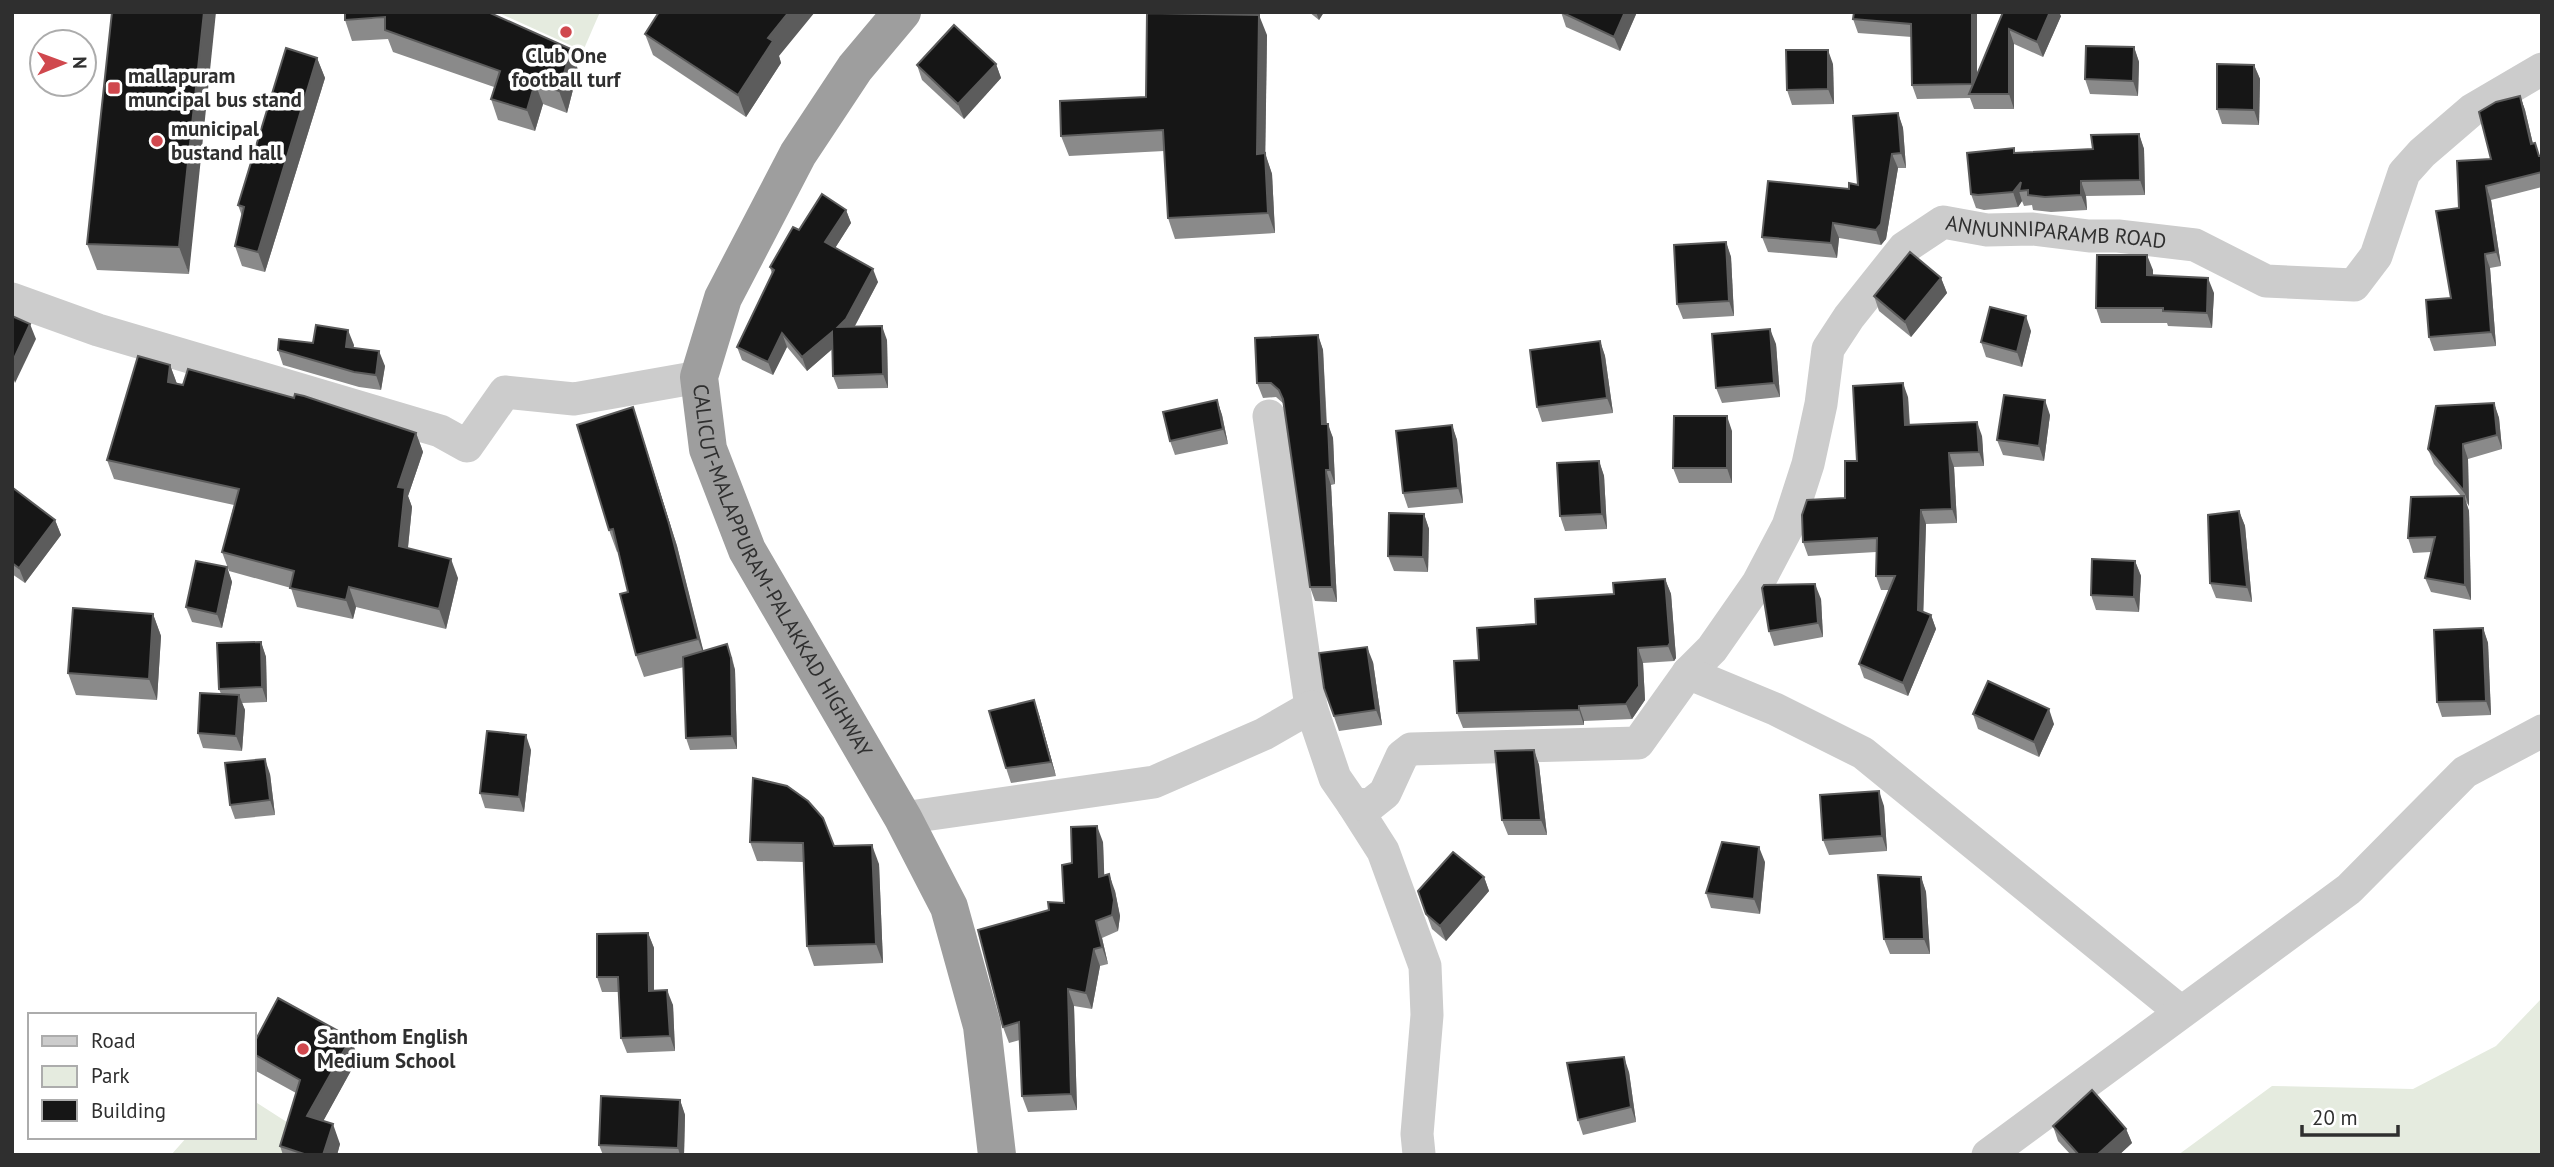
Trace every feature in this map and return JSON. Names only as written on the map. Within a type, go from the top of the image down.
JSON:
[{"type":"highway","name":"CALICUT-MALAPPURAM-PALAKKAD HIGHWAY","points":[[902,12],[855,68],[798,155],[723,298],[699,377],[708,449],[747,550],[903,818],[949,907],[982,1026],[997,1155]]},
{"type":"street","name":"ANNUNNIPARAMB ROAD","points":[[1688,673],[1712,649],[1758,583],[1788,526],[1808,464],[1821,404],[1828,349],[1849,317],[1904,248],[1943,222],[1987,230],[2033,229],[2195,245],[2266,281],[2354,285],[2376,256],[2404,173],[2422,153],[2472,110],[2542,69]]},
{"type":"street","points":[[12,299],[98,330],[440,431],[467,446],[505,392],[574,399],[699,377]]},
{"type":"street","points":[[1269,416],[1311,707],[1335,778],[1383,850],[1425,966],[1427,1015],[1417,1134],[1419,1154]]},
{"type":"street","points":[[1353,804],[1370,805],[1385,793],[1402,756],[1411,750],[1638,743],[1688,673],[1774,709],[1863,752],[2181,1012]]},
{"type":"street","points":[[903,818],[1154,782],[1264,734],[1311,707]]},
{"type":"street","points":[[1988,1155],[2349,889],[2465,772],[2542,731]]},
{"type":"green space","name":"Club One football turf","points":[[497,12],[600,12],[583,51]]},
{"type":"green space","points":[[2542,998],[2542,1155],[2178,1155],[2272,1086],[2413,1089],[2496,1046]]},
{"type":"green space","points":[[256,1102],[321,1144],[315,1155],[171,1155],[185,1139],[256,1139]]},
{"type":"building","name":"municipal bustand hall","points":[[112,12],[204,12],[179,247],[87,244]]},
{"type":"building","points":[[345,12],[488,12],[571,49],[559,91],[535,83],[527,110],[491,99],[500,71],[385,30],[385,17],[345,20]]},
{"type":"building","points":[[659,12],[789,12],[768,38],[773,41],[738,95],[645,34]]},
{"type":"building","points":[[1561,12],[1625,12],[1614,37]]},
{"type":"building","points":[[1854,12],[1972,12],[1972,84],[1912,85],[1911,24],[1853,19]]},
{"type":"building","points":[[2003,12],[2050,12],[2037,42],[2009,29],[2009,94],[1969,94]]},
{"type":"building","points":[[1147,13],[1259,15],[1257,154],[1265,153],[1268,213],[1168,218],[1163,130],[1061,136],[1060,101],[1146,97]]},
{"type":"building","points":[[954,25],[996,64],[958,104],[917,65]]},
{"type":"building","points":[[2086,46],[2134,47],[2133,81],[2085,79]]},
{"type":"building","points":[[286,48],[317,58],[258,252],[235,246],[244,207],[238,205]]},
{"type":"building","points":[[1786,50],[1828,50],[1828,89],[1787,90]]},
{"type":"building","points":[[2217,64],[2254,65],[2254,110],[2217,109]]},
{"type":"building","points":[[2520,96],[2531,144],[2535,143],[2539,156],[2542,156],[2542,172],[2486,186],[2496,252],[2485,254],[2491,332],[2429,337],[2426,300],[2451,298],[2436,211],[2459,208],[2457,161],[2491,159],[2479,112],[2496,102]]},
{"type":"building","points":[[1898,113],[1901,153],[1892,154],[1881,224],[1876,230],[1833,223],[1831,243],[1762,237],[1768,181],[1849,189],[1849,183],[1858,185],[1853,116]]},
{"type":"building","points":[[2139,134],[2140,180],[2081,181],[2081,195],[2028,195],[2028,190],[2019,191],[2021,182],[2013,192],[1971,194],[1967,153],[2014,148],[2014,153],[2093,149],[2091,135]]},
{"type":"building","points":[[822,194],[846,210],[825,242],[873,269],[846,319],[838,327],[882,326],[883,374],[833,376],[832,332],[802,357],[782,333],[768,362],[737,347],[774,270],[770,267],[793,227],[799,230]]},
{"type":"building","points":[[1726,242],[1729,301],[1677,304],[1674,245]]},
{"type":"building","points":[[1910,252],[1941,278],[1905,322],[1874,296]]},
{"type":"building","points":[[2097,255],[2147,255],[2147,275],[2208,278],[2207,313],[2163,311],[2163,308],[2096,308]]},
{"type":"building","points":[[1990,307],[2026,316],[2017,352],[1981,342]]},
{"type":"building","points":[[12,316],[30,324],[12,363]]},
{"type":"building","points":[[316,325],[348,330],[346,347],[379,351],[376,375],[354,372],[278,350],[279,339],[313,343]]},
{"type":"building","points":[[1770,329],[1774,383],[1716,388],[1712,334]]},
{"type":"building","points":[[1318,335],[1322,424],[1328,424],[1330,470],[1326,470],[1332,587],[1310,587],[1283,399],[1279,390],[1271,383],[1257,383],[1255,338]]},
{"type":"building","points":[[1600,341],[1607,398],[1537,407],[1530,350]]},
{"type":"building","points":[[138,356],[170,365],[168,382],[183,385],[188,369],[294,398],[295,394],[304,396],[416,433],[398,487],[405,488],[399,546],[451,559],[439,609],[349,587],[346,600],[290,588],[294,571],[222,552],[239,489],[107,460]]},
{"type":"building","points":[[1903,383],[1905,425],[1977,422],[1979,452],[1949,453],[1952,509],[1921,510],[1918,610],[1931,615],[1903,683],[1859,664],[1895,576],[1876,576],[1877,538],[1803,542],[1802,515],[1807,500],[1845,498],[1845,461],[1857,461],[1853,386]]},
{"type":"building","points":[[2004,395],[2045,400],[2039,446],[1997,440]]},
{"type":"building","points":[[1217,400],[1223,429],[1170,441],[1163,412]]},
{"type":"building","points":[[2494,403],[2497,435],[2463,444],[2464,491],[2428,449],[2436,406]]},
{"type":"building","points":[[633,407],[669,524],[698,639],[636,655],[620,594],[628,592],[613,529],[609,530],[577,425]]},
{"type":"building","points":[[1674,416],[1727,416],[1727,468],[1673,468]]},
{"type":"building","points":[[1452,425],[1458,488],[1403,493],[1396,431]]},
{"type":"building","points":[[1599,461],[1602,514],[1560,516],[1557,463]]},
{"type":"building","points":[[13,488],[55,520],[19,568],[12,563]]},
{"type":"building","points":[[2464,496],[2465,585],[2425,578],[2435,537],[2408,538],[2411,497]]},
{"type":"building","points":[[2239,511],[2247,587],[2210,583],[2208,515]]},
{"type":"building","points":[[1389,513],[1424,514],[1423,557],[1388,556]]},
{"type":"building","points":[[2092,559],[2135,561],[2134,597],[2091,595]]},
{"type":"building","points":[[196,561],[227,567],[217,614],[186,607]]},
{"type":"building","points":[[1665,579],[1670,643],[1668,646],[1638,648],[1639,686],[1626,704],[1579,706],[1579,710],[1457,713],[1454,661],[1479,660],[1477,628],[1536,624],[1535,599],[1614,594],[1613,583]]},
{"type":"building","points":[[1815,584],[1818,623],[1769,631],[1762,588],[1764,585]]},
{"type":"building","points":[[73,608],[153,614],[149,679],[68,673]]},
{"type":"building","points":[[2483,628],[2486,701],[2437,702],[2434,630]]},
{"type":"building","points":[[261,642],[262,687],[219,689],[217,643]]},
{"type":"building","points":[[727,644],[731,658],[732,736],[686,738],[683,657]]},
{"type":"building","points":[[1367,647],[1376,710],[1334,716],[1324,688],[1319,653]]},
{"type":"building","points":[[1988,681],[2049,709],[2034,742],[1973,714]]},
{"type":"building","points":[[200,693],[239,695],[236,736],[198,733]]},
{"type":"building","points":[[1034,700],[1051,762],[1006,768],[989,711]]},
{"type":"building","points":[[487,731],[526,735],[519,797],[480,793]]},
{"type":"building","points":[[1534,750],[1541,820],[1502,820],[1495,751]]},
{"type":"building","points":[[265,759],[270,800],[230,805],[225,763]]},
{"type":"building","points":[[753,778],[787,786],[808,801],[823,818],[834,846],[872,845],[876,944],[807,946],[803,843],[750,842]]},
{"type":"building","points":[[1879,791],[1882,836],[1823,840],[1820,795]]},
{"type":"building","points":[[1097,826],[1099,877],[1109,874],[1114,900],[1112,915],[1096,921],[1102,947],[1094,949],[1086,993],[1068,989],[1071,1094],[1022,1096],[1019,1022],[1003,1027],[978,930],[1049,910],[1048,902],[1064,903],[1062,865],[1072,863],[1071,827]]},
{"type":"building","points":[[1722,842],[1759,847],[1754,899],[1706,893]]},
{"type":"building","points":[[1453,852],[1484,877],[1440,926],[1426,914],[1418,891]]},
{"type":"building","points":[[1878,875],[1921,877],[1924,939],[1884,939]]},
{"type":"building","points":[[648,933],[649,991],[667,990],[670,1036],[621,1038],[618,977],[597,977],[597,934]]},
{"type":"building","points":[[278,998],[351,1038],[307,1116],[333,1124],[323,1155],[307,1155],[280,1146],[300,1080],[256,1055],[256,1039]]},
{"type":"building","points":[[1624,1057],[1631,1107],[1578,1120],[1567,1063]]},
{"type":"building","points":[[2092,1090],[2126,1129],[2097,1155],[2079,1155],[2053,1126]]},
{"type":"building","points":[[601,1096],[680,1100],[678,1148],[599,1145]]},
{"type":"place","name":"Club One football turf","points":[[566,32]]},
{"type":"place","name":"mallapuram muncipal bus stand","points":[[114,88]]},
{"type":"place","name":"municipal bustand hall","points":[[157,141]]},
{"type":"place","name":"Santhom English Medium School","points":[[303,1049]]}]
